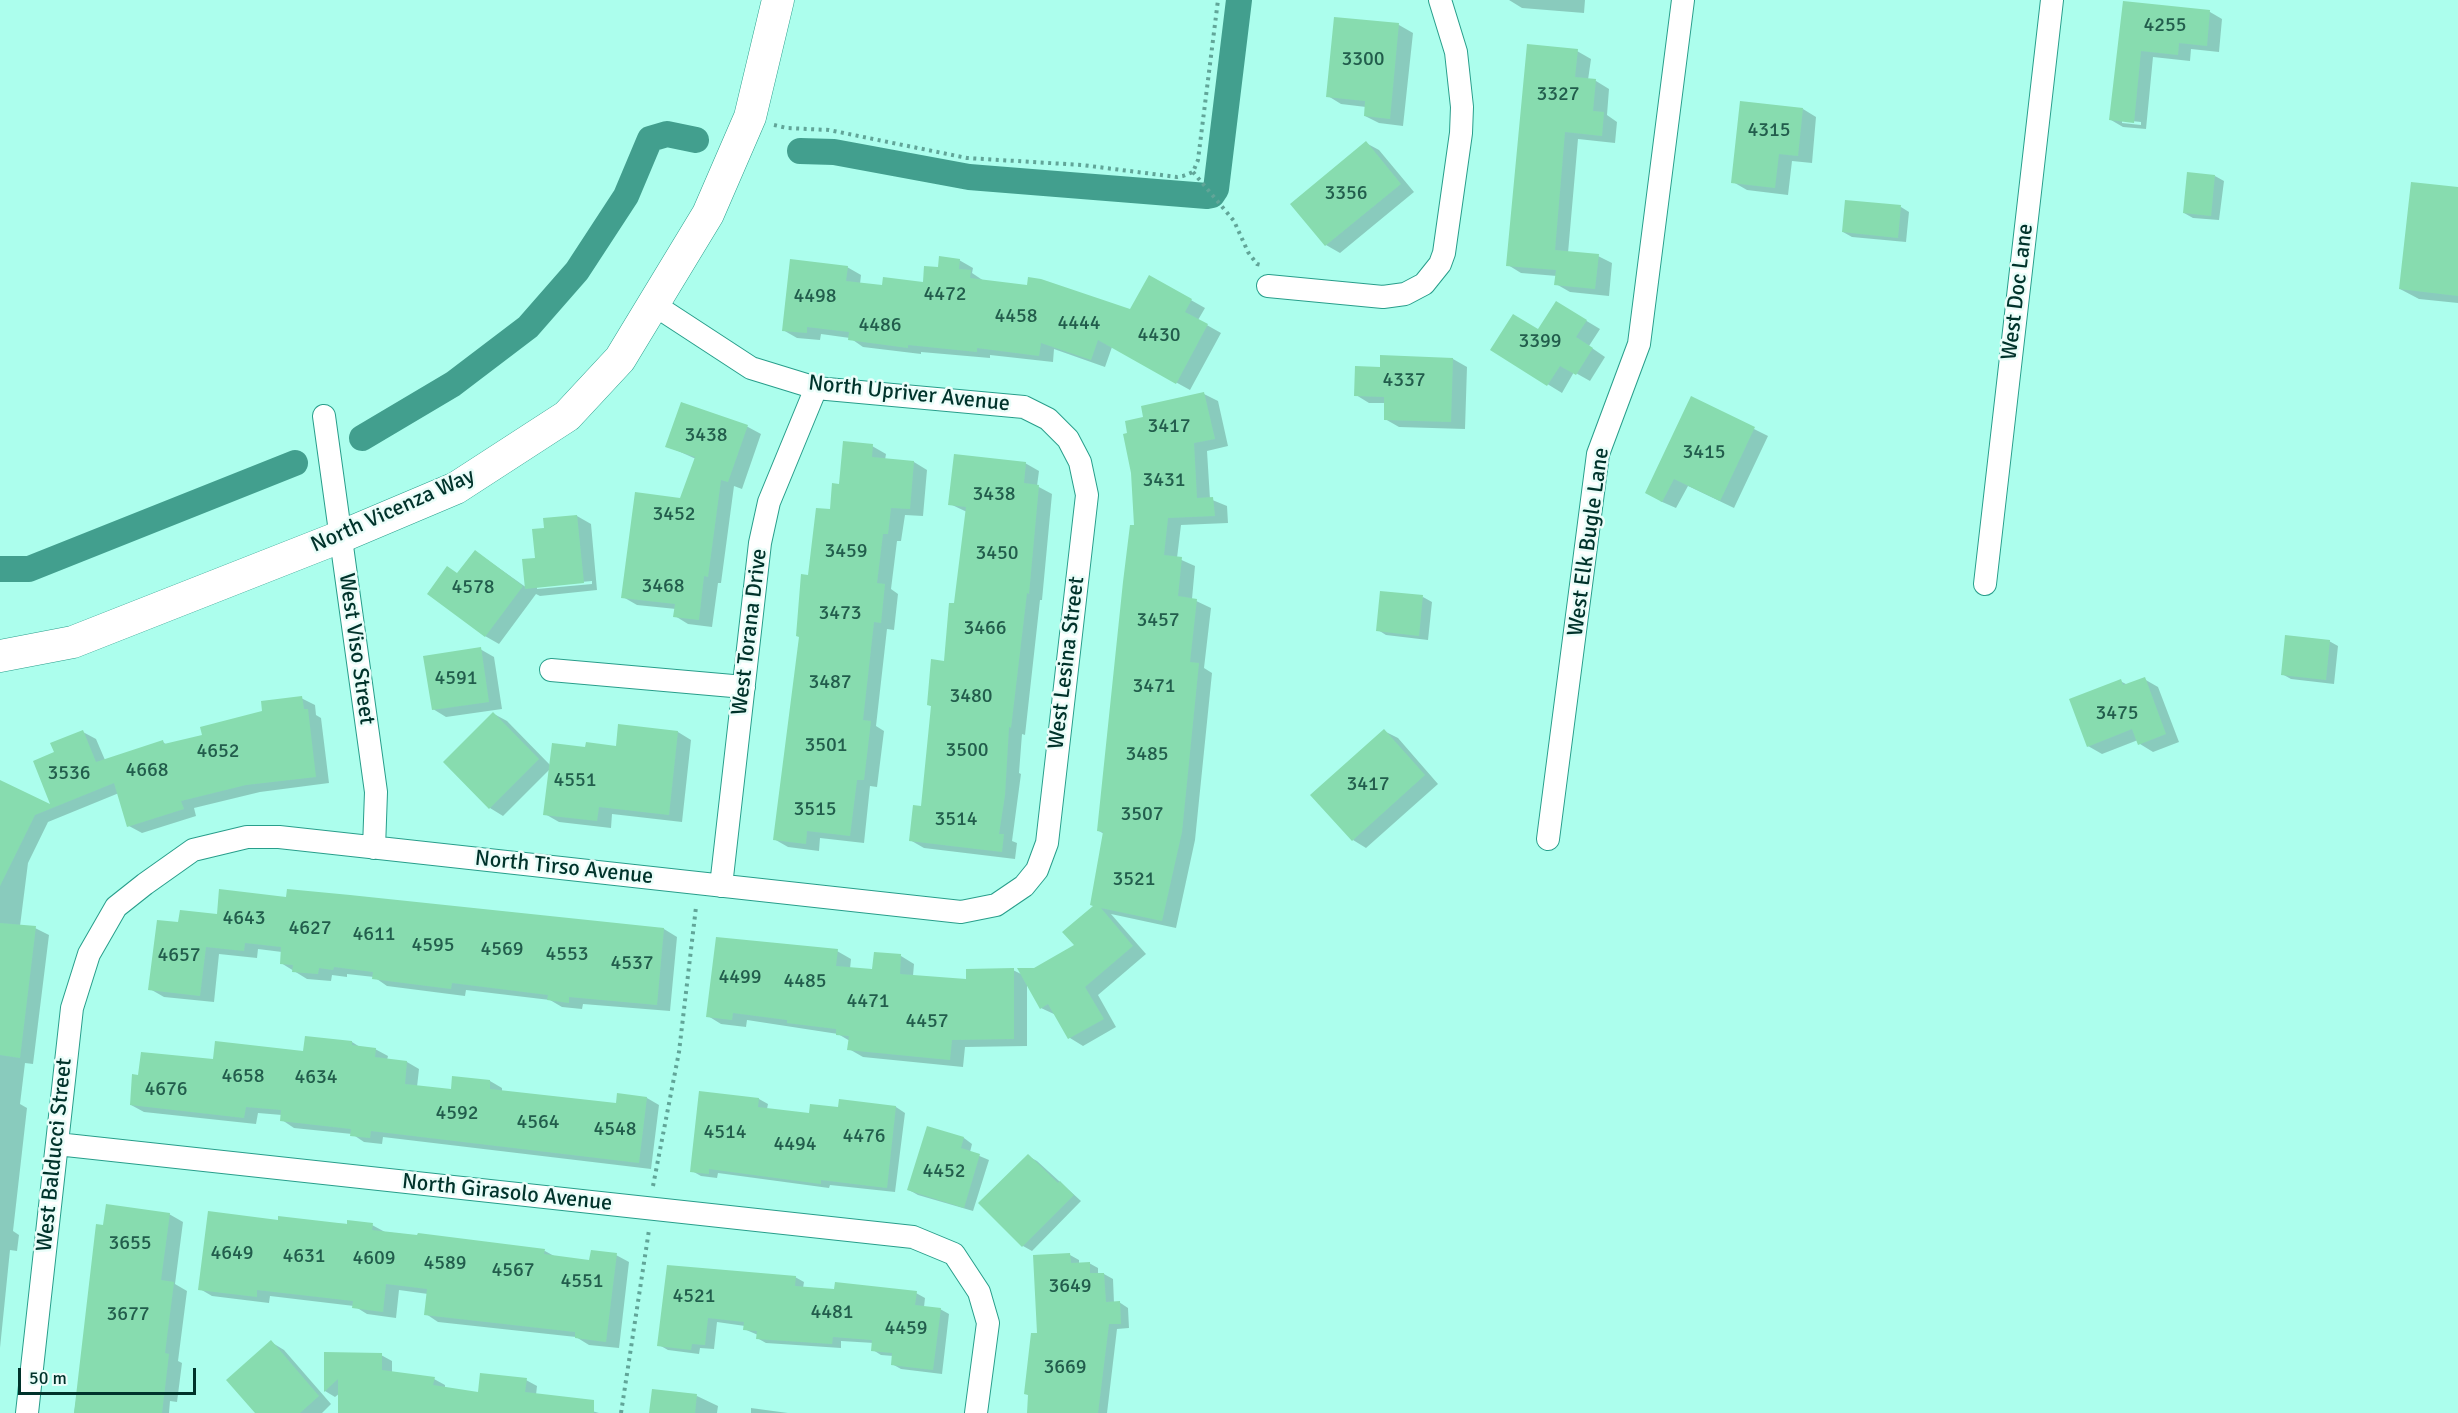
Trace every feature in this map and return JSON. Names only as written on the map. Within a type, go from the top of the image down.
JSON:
[{"type":"street","name":"North Vicenza Way","points":[[0,656],[73,642],[340,537],[456,488],[567,416],[620,359],[708,214],[750,117],[778,0]]},
{"type":"street","points":[[1266,276],[1383,297],[1405,294],[1424,284],[1440,264],[1444,253],[1461,134],[1462,107],[1456,52],[1440,0]]},
{"type":"street","name":"West Elk Bugle Lane","points":[[1548,839],[1598,454],[1639,344],[1683,0]]},
{"type":"street","name":"West Doc Lane","points":[[1985,584],[2052,0]]},
{"type":"street","name":"North Upriver Avenue","points":[[653,304],[751,368],[816,388],[1024,406],[1048,419],[1068,439]]},
{"type":"street","name":"West Torana Drive","points":[[721,886],[760,543],[769,502],[816,388]]},
{"type":"street","name":"West Viso Street","points":[[324,416],[376,792],[374,848]]},
{"type":"street","name":"West Lesina Street","points":[[1024,885],[1037,870],[1047,843],[1087,495],[1080,462],[1068,439]]},
{"type":"street","points":[[552,670],[744,687]]},
{"type":"street","name":"North Tirso Avenue","points":[[116,907],[144,884],[193,850],[247,837],[279,837],[961,912],[996,904],[1024,885]]},
{"type":"street","name":"West Balducci Street","points":[[27,1413],[72,1008],[89,954],[116,907]]},
{"type":"street","name":"North Girasolo Avenue","points":[[57,1144],[913,1237],[954,1254],[979,1292],[988,1323],[976,1413]]},
{"type":"path","points":[[1193,172],[1198,160],[1218,0]]},
{"type":"path","points":[[773,124],[787,128],[829,130],[967,158],[1082,165],[1177,177],[1193,172]]},
{"type":"path","points":[[1193,172],[1234,221],[1248,252],[1266,276]]},
{"type":"path","points":[[652,1193],[679,1052],[696,907]]},
{"type":"path","points":[[621,1413],[649,1229]]},
{"type":"building","points":[[2123,1],[2210,10],[2207,46],[2179,43],[2178,55],[2141,51],[2134,123],[2109,120]]},
{"type":"building","points":[[1334,17],[1399,23],[1390,119],[1364,116],[1365,101],[1326,97]]},
{"type":"building","points":[[1527,44],[1578,49],[1575,77],[1596,79],[1593,111],[1604,112],[1602,136],[1565,132],[1555,250],[1599,254],[1595,289],[1554,285],[1556,270],[1506,266]]},
{"type":"building","points":[[1740,101],[1803,108],[1798,156],[1779,154],[1775,188],[1731,183]]},
{"type":"building","points":[[1366,141],[1401,184],[1325,246],[1290,204]]},
{"type":"building","points":[[2187,172],[2215,175],[2211,216],[2183,213]]},
{"type":"building","points":[[2411,182],[2458,187],[2458,296],[2399,289]]},
{"type":"building","points":[[1845,200],[1901,205],[1898,238],[1842,232]]},
{"type":"building","points":[[939,256],[960,259],[959,269],[971,270],[970,278],[1027,285],[1028,277],[1041,279],[1130,309],[1149,275],[1192,299],[1185,312],[1208,324],[1176,384],[1098,340],[1091,360],[1041,343],[1039,356],[977,348],[977,352],[908,345],[908,348],[848,340],[849,332],[807,327],[807,333],[782,331],[790,259],[848,266],[846,281],[882,285],[883,277],[923,282],[924,266],[938,267]]},
{"type":"building","points":[[1556,301],[1587,320],[1576,337],[1593,348],[1576,375],[1560,366],[1547,386],[1490,350],[1513,314],[1538,329]]},
{"type":"building","points":[[1380,355],[1453,358],[1451,422],[1384,420],[1384,397],[1354,396],[1355,366],[1380,367]]},
{"type":"building","points":[[1204,392],[1215,439],[1194,443],[1197,498],[1213,497],[1215,516],[1168,518],[1164,555],[1182,557],[1178,596],[1197,599],[1190,662],[1199,663],[1182,832],[1162,921],[1101,908],[1133,946],[1085,987],[1104,1019],[1068,1039],[1048,1004],[1040,1009],[1017,968],[1034,968],[1074,945],[1062,932],[1093,906],[1090,905],[1103,832],[1097,831],[1123,582],[1130,525],[1134,525],[1131,473],[1123,434],[1127,433],[1125,421],[1143,417],[1141,406]]},
{"type":"building","points":[[1691,396],[1755,427],[1720,501],[1674,479],[1662,502],[1645,493]]},
{"type":"building","points":[[681,402],[748,425],[728,482],[721,480],[708,577],[704,576],[699,620],[673,617],[675,604],[621,598],[635,492],[680,498],[695,457],[665,447]]},
{"type":"building","points":[[843,441],[873,444],[872,457],[914,461],[910,509],[891,508],[888,534],[883,534],[877,583],[885,584],[881,623],[874,622],[863,720],[871,721],[864,780],[857,780],[850,836],[807,831],[806,844],[773,840],[799,637],[796,636],[801,574],[808,575],[816,508],[830,509],[832,483],[839,484]]},
{"type":"building","points":[[954,454],[1026,462],[1024,483],[1039,485],[1029,594],[1027,593],[1011,728],[1009,727],[1005,795],[999,834],[1004,834],[1002,852],[909,841],[913,805],[921,806],[931,706],[927,705],[931,659],[944,661],[949,603],[954,603],[966,507],[948,505]]},
{"type":"building","points":[[577,515],[584,583],[525,589],[522,559],[535,558],[532,529],[544,528],[543,518]]},
{"type":"building","points":[[475,550],[523,586],[485,637],[427,594],[447,566],[457,573]]},
{"type":"building","points":[[1380,591],[1423,595],[1419,636],[1376,631]]},
{"type":"building","points":[[2285,635],[2330,640],[2326,680],[2281,675]]},
{"type":"building","points":[[481,647],[489,702],[432,710],[423,656]]},
{"type":"building","points":[[2145,677],[2166,734],[2138,745],[2132,729],[2087,747],[2069,699],[2121,679],[2123,685]]},
{"type":"building","points":[[302,696],[304,709],[308,709],[316,777],[246,785],[181,801],[184,809],[127,827],[114,783],[35,815],[0,886],[0,780],[50,804],[33,761],[54,752],[50,743],[83,730],[96,762],[163,740],[164,744],[202,735],[200,727],[262,711],[261,701]]},
{"type":"building","points":[[493,712],[539,759],[489,809],[443,762]]},
{"type":"building","points":[[618,724],[678,731],[669,815],[599,807],[597,821],[543,815],[552,743],[585,747],[586,742],[616,746]]},
{"type":"building","points":[[1384,729],[1425,775],[1352,841],[1310,795]]},
{"type":"building","points":[[219,889],[286,897],[287,889],[664,928],[657,1005],[569,997],[569,1003],[547,1000],[548,995],[452,983],[451,989],[372,979],[373,972],[334,967],[333,970],[319,968],[318,974],[292,972],[293,965],[280,964],[281,947],[245,943],[244,951],[206,947],[200,996],[148,990],[157,920],[178,922],[180,910],[217,914]]},
{"type":"building","points":[[0,923],[36,926],[20,1058],[0,1055]]},
{"type":"building","points":[[716,937],[838,949],[836,966],[872,969],[874,952],[901,954],[900,974],[966,979],[966,969],[1014,968],[1014,1039],[952,1040],[950,1060],[847,1050],[849,1036],[836,1035],[836,1029],[787,1023],[787,1020],[733,1013],[732,1020],[706,1017]]},
{"type":"building","points":[[305,1036],[352,1041],[352,1045],[376,1048],[375,1057],[407,1061],[405,1084],[451,1089],[452,1076],[490,1080],[490,1089],[616,1103],[617,1093],[647,1097],[639,1163],[371,1131],[370,1138],[350,1136],[351,1129],[280,1121],[281,1110],[246,1107],[244,1118],[130,1105],[132,1074],[138,1075],[141,1052],[213,1059],[215,1041],[303,1051]]},
{"type":"building","points":[[699,1091],[759,1098],[758,1107],[809,1113],[810,1104],[838,1107],[839,1099],[896,1106],[887,1188],[821,1180],[821,1184],[709,1169],[709,1174],[690,1172]]},
{"type":"building","points":[[927,1126],[964,1137],[961,1148],[980,1154],[964,1208],[907,1190]]},
{"type":"building","points":[[1028,1154],[1074,1195],[1022,1247],[978,1203]]},
{"type":"building","points":[[106,1204],[170,1213],[161,1280],[174,1282],[165,1353],[169,1354],[162,1413],[74,1413],[96,1224],[103,1225]]},
{"type":"building","points":[[208,1211],[278,1220],[278,1216],[347,1224],[347,1220],[373,1223],[372,1230],[417,1235],[418,1233],[545,1249],[544,1254],[589,1260],[591,1250],[617,1253],[606,1342],[575,1338],[575,1332],[424,1315],[427,1289],[386,1284],[383,1312],[352,1308],[353,1301],[257,1290],[257,1297],[198,1290]]},
{"type":"building","points":[[1070,1253],[1071,1263],[1090,1262],[1090,1273],[1104,1273],[1106,1302],[1120,1301],[1121,1324],[1109,1324],[1098,1413],[1027,1413],[1028,1395],[1024,1394],[1031,1333],[1037,1333],[1033,1255]]},
{"type":"building","points":[[667,1265],[796,1276],[795,1286],[834,1289],[835,1282],[917,1291],[915,1305],[941,1308],[933,1370],[891,1365],[892,1353],[871,1351],[872,1340],[833,1337],[832,1344],[756,1339],[757,1331],[743,1330],[744,1322],[708,1318],[705,1345],[692,1344],[691,1350],[657,1346]]},
{"type":"building","points":[[271,1340],[319,1396],[300,1413],[255,1413],[226,1380]]},
{"type":"building","points":[[324,1352],[382,1353],[382,1370],[435,1377],[433,1385],[478,1392],[480,1373],[527,1378],[525,1392],[594,1400],[594,1413],[338,1413],[338,1379],[324,1392]]},
{"type":"building","points":[[652,1389],[697,1394],[695,1413],[649,1413]]},
{"type":"waterway","points":[[800,151],[834,152],[969,177],[1212,195],[1216,189],[1239,0]]},
{"type":"waterway","points":[[362,438],[453,384],[528,327],[577,271],[626,196],[650,139],[667,134],[696,140]]},
{"type":"waterway","points":[[0,569],[29,569],[295,463]]}]
